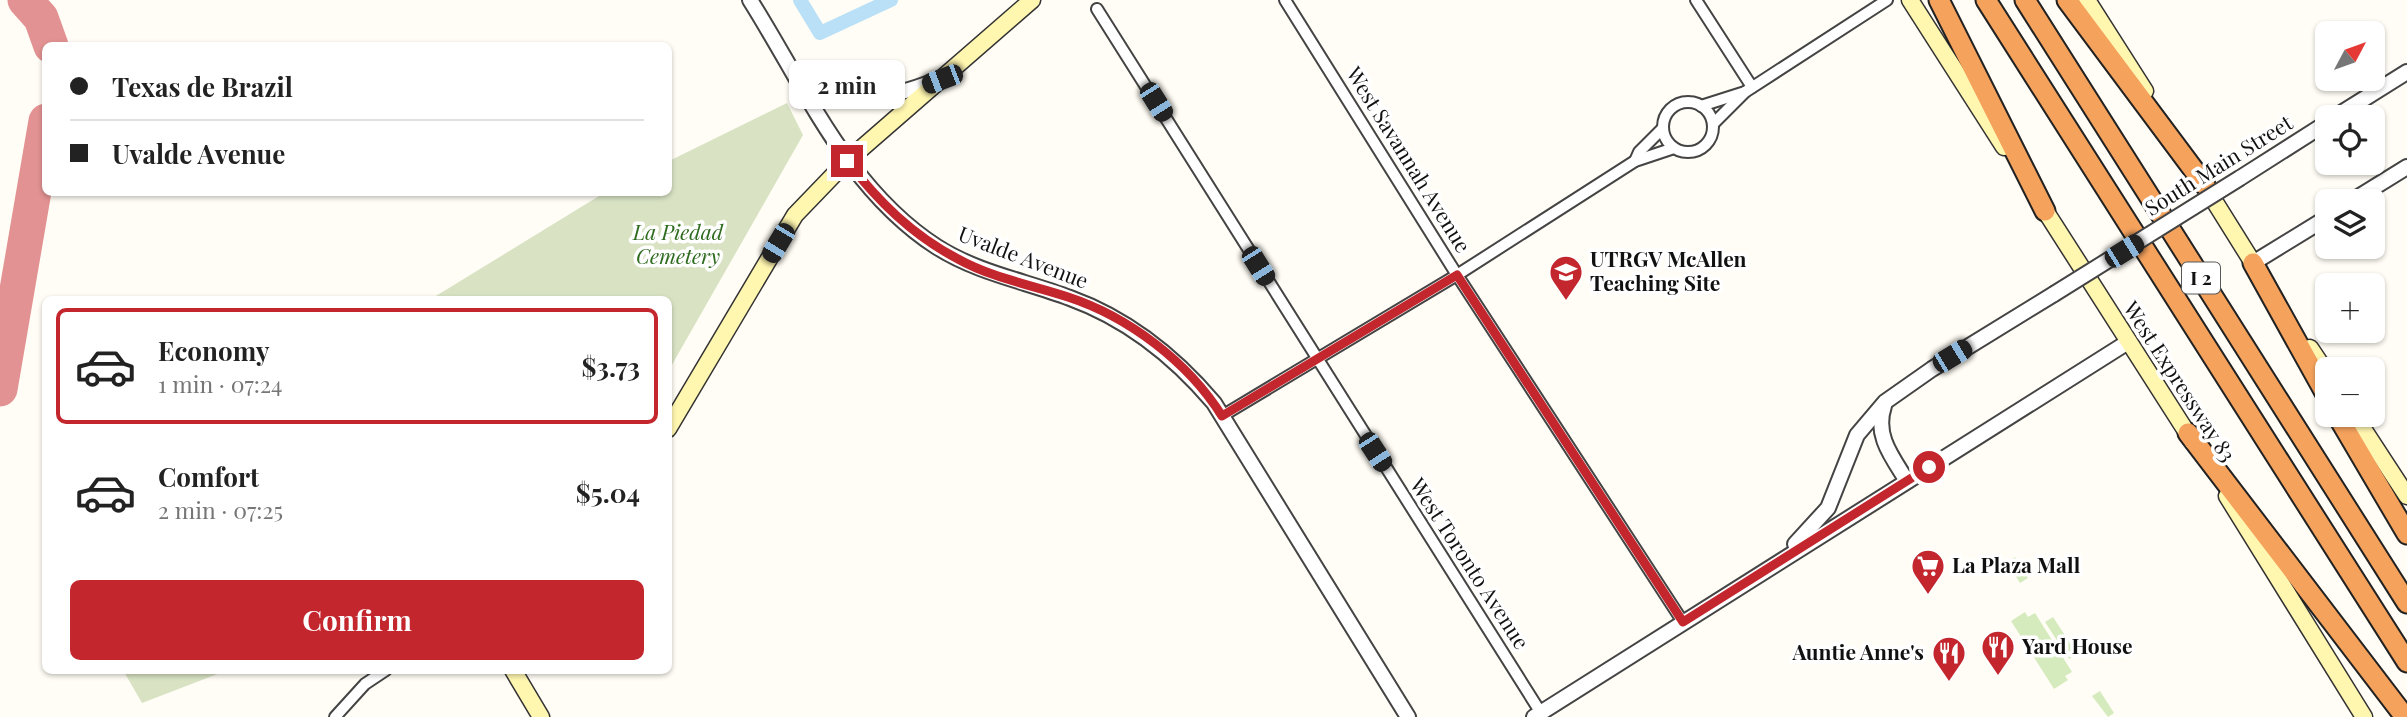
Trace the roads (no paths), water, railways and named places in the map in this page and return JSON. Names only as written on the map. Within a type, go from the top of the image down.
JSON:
[{"type":"highway","points":[[1939,0],[2045,211]]},
{"type":"highway","name":"I 2","points":[[1986,0],[2407,662]]},
{"type":"highway","name":"I 2","points":[[2025,0],[2407,603]]},
{"type":"highway","points":[[2067,0],[2205,185]]},
{"type":"highway","points":[[2253,263],[2315,375]]},
{"type":"highway","points":[[2344,427],[2407,534]]},
{"type":"highway","points":[[2188,433],[2405,717]]},
{"type":"main road","points":[[672,422],[794,215],[847,161],[1032,0]]},
{"type":"main road","name":"West Expressway 83","points":[[1910,0],[2188,433],[2364,717]]},
{"type":"main road","points":[[2087,0],[2253,263],[2316,357]]},
{"type":"main road","points":[[2362,427],[2407,496]]},
{"type":"main road","points":[[515,674],[541,717]]},
{"type":"street","name":"Uvalde Avenue","points":[[750,0],[847,161],[897,218],[959,260],[1020,284],[1069,297],[1122,323],[1148,340],[1194,380],[1222,416],[1408,717]]},
{"type":"street","name":"West Savannah Avenue","points":[[1285,0],[1457,275],[1683,622]]},
{"type":"street","points":[[1696,0],[1749,90]]},
{"type":"street","points":[[1713,124],[1749,90],[1887,0]]},
{"type":"street","name":"West Toronto Avenue","points":[[1097,9],[1537,715]]},
{"type":"street","points":[[791,67],[815,84],[846,95],[874,99],[910,91],[942,79]]},
{"type":"street","points":[[2355,105],[2407,72]]},
{"type":"street","points":[[1701,106],[1749,90]]},
{"type":"street","points":[[1691,102],[1709,113],[1713,124],[1712,137],[1701,149],[1685,153],[1674,148],[1666,139],[1663,128],[1666,116],[1676,105],[1691,102]]},
{"type":"street","points":[[1635,160],[1639,152],[1663,128]]},
{"type":"street","name":"South Main Street","points":[[1768,568],[1814,527],[1828,508],[1857,435],[1885,402],[1931,369],[2315,130]]},
{"type":"street","points":[[1222,416],[1457,275],[1635,160],[1674,148]]},
{"type":"street","points":[[2371,189],[2407,167]]},
{"type":"street","points":[[2253,263],[2315,225]]},
{"type":"street","name":"South Main Street","points":[[1537,715],[2128,342]]},
{"type":"street","points":[[1885,402],[1879,421],[1881,435],[1907,481]]},
{"type":"street","points":[[335,717],[365,684],[380,674]]},
{"type":"waterway","points":[[800,0],[820,33],[891,0]]},
{"type":"place","name":"UTRGV McAllen Teaching Site","points":[[1566,302]]},
{"type":"place","name":"La Plaza Mall","points":[[1928,596]]},
{"type":"place","name":"Yard House","points":[[1998,677]]},
{"type":"place","name":"Auntie Anne's","points":[[1949,683]]},
{"type":"park label","name":"La Piedad Cemetery","points":[[678,245]]}]
